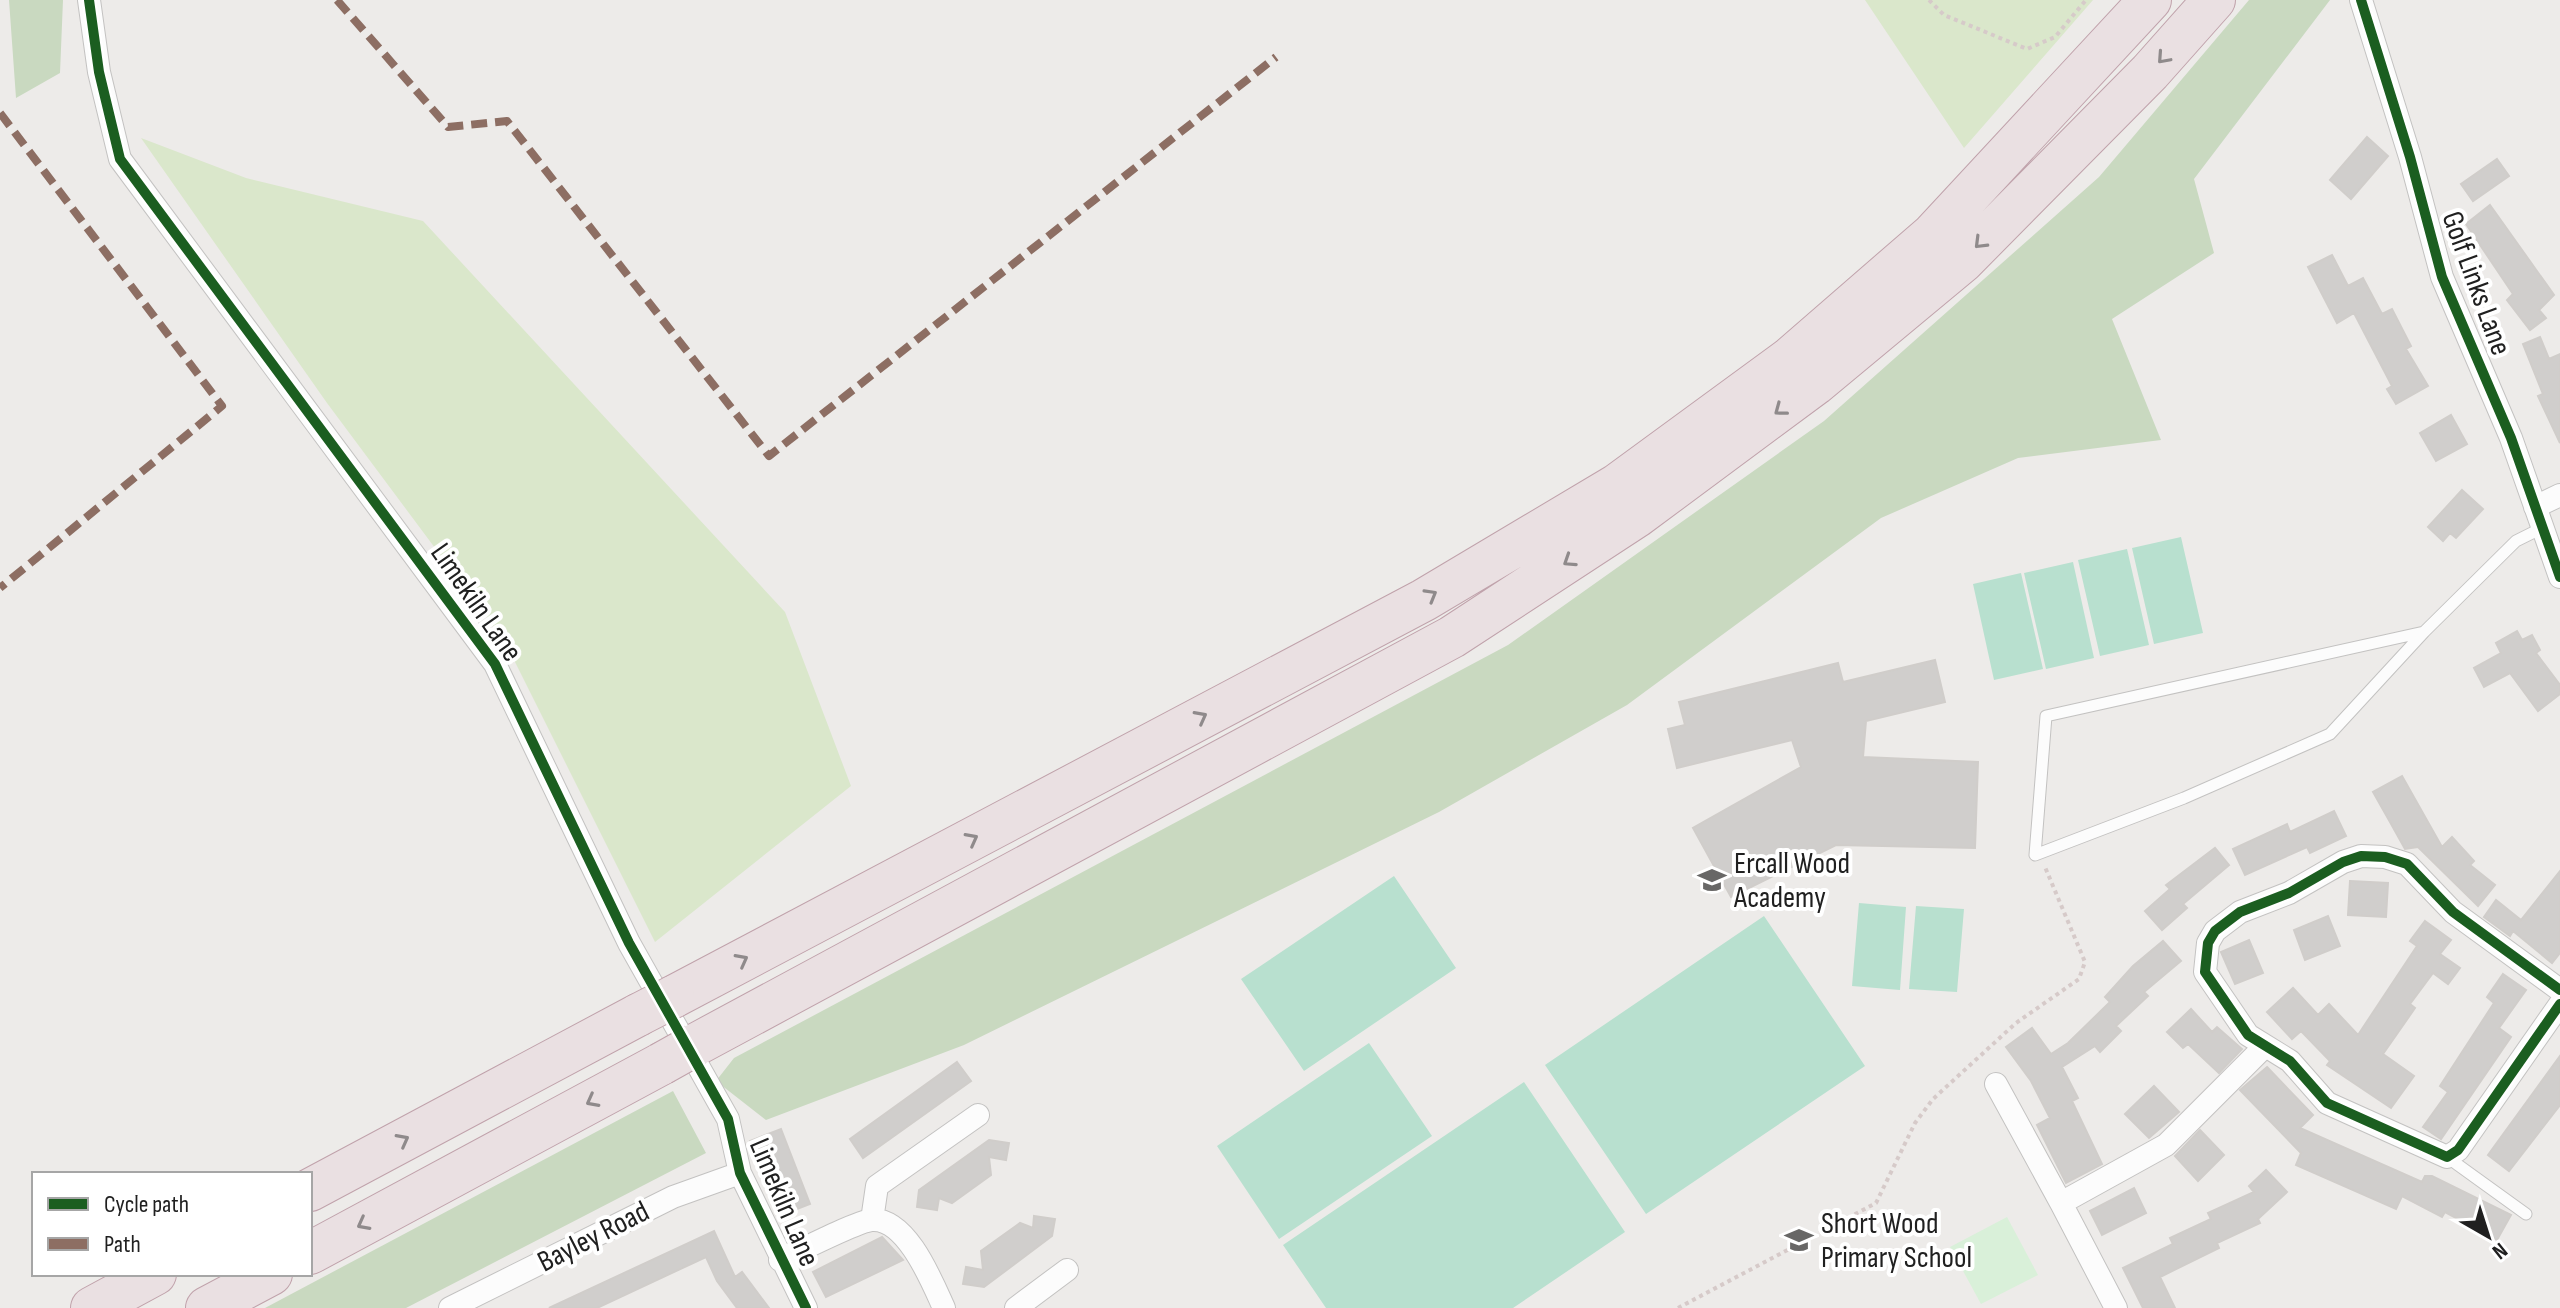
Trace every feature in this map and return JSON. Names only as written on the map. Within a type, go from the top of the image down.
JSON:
[{"type":"highway","points":[[312,1189],[1424,600],[1617,485],[1789,359],[1933,234],[2150,0]]},
{"type":"highway","points":[[312,1252],[1452,637],[1637,516],[1815,384],[1963,261],[2150,72],[2214,0]]},
{"type":"highway","points":[[92,1308],[151,1276]]},
{"type":"highway","points":[[207,1308],[267,1276]]},
{"type":"street","name":"Limekiln Lane","points":[[89,0],[99,72],[120,159],[495,664],[629,943],[728,1119],[740,1173],[806,1308]]},
{"type":"street","name":"Golf Links Lane","points":[[2361,0],[2410,157],[2442,277],[2511,438],[2560,577]]},
{"type":"street","points":[[2539,518],[2560,495]]},
{"type":"street","points":[[2560,990],[2453,912],[2407,864],[2375,855],[2361,856],[2289,893],[2240,912],[2215,931],[2208,943],[2205,972],[2211,986],[2248,1035],[2290,1061],[2327,1103],[2447,1157],[2458,1150],[2560,1004]]},
{"type":"street","points":[[2061,1203],[2166,1145],[2264,1047]]},
{"type":"street","points":[[1996,1084],[2116,1308]]},
{"type":"street","points":[[872,1220],[877,1186],[978,1115]]},
{"type":"street","name":"Bayley Road","points":[[450,1308],[673,1197],[740,1173]]},
{"type":"street","points":[[780,1260],[872,1220],[894,1226],[918,1255],[944,1308]]},
{"type":"street","points":[[1016,1308],[1067,1270]]},
{"type":"lane","points":[[2424,632],[2046,716],[2035,855],[2040,856],[2330,734],[2424,632],[2539,518]]},
{"type":"lane","points":[[2447,1157],[2526,1214]]},
{"type":"path","points":[[1929,0],[1944,15],[2027,49],[2055,37],[2086,0]]},
{"type":"path","points":[[1678,1308],[1876,1203],[1915,1123],[1933,1099],[2016,1023],[2079,979],[2085,962],[2040,856]]},
{"type":"green space","points":[[9,0],[63,0],[60,73],[16,98]]},
{"type":"green space","points":[[1865,0],[2093,0],[1964,148]]},
{"type":"green space","points":[[2249,0],[2330,0],[2194,179],[2214,253],[2112,319],[2161,440],[2018,458],[1881,518],[1627,705],[1439,812],[964,1045],[766,1120],[716,1081],[734,1058],[1508,645],[1824,421],[2099,177]]},
{"type":"green space","points":[[141,138],[246,178],[423,221],[785,612],[851,786],[655,942],[505,642],[327,403]]},
{"type":"green space","points":[[2181,537],[2203,633],[2154,644],[2132,548]]},
{"type":"green space","points":[[2127,549],[2149,645],[2100,656],[2078,560]]},
{"type":"green space","points":[[2073,562],[2094,658],[2046,669],[2024,573]]},
{"type":"green space","points":[[2021,573],[2043,669],[1994,680],[1973,584]]},
{"type":"green space","points":[[1394,876],[1456,968],[1304,1071],[1241,979]]},
{"type":"green space","points":[[1859,903],[1906,907],[1900,990],[1852,986]]},
{"type":"green space","points":[[1916,906],[1964,909],[1957,992],[1909,989]]},
{"type":"green space","points":[[1764,916],[1865,1066],[1646,1214],[1545,1065]]},
{"type":"green space","points":[[1369,1043],[1432,1136],[1279,1239],[1217,1146]]},
{"type":"green space","points":[[1524,1082],[1625,1232],[1513,1308],[1326,1308],[1283,1245]]},
{"type":"green space","points":[[673,1091],[706,1153],[406,1308],[265,1308]]},
{"type":"green space","points":[[2007,1217],[2038,1275],[1981,1304],[1950,1247]]},
{"type":"building","points":[[2367,137],[2388,156],[2351,199],[2330,180]]},
{"type":"building","points":[[2497,159],[2509,176],[2473,201],[2461,184]]},
{"type":"building","points":[[2490,205],[2554,295],[2539,310],[2546,318],[2530,330],[2507,300],[2513,294],[2466,224]]},
{"type":"building","points":[[2332,255],[2348,286],[2363,278],[2382,314],[2392,309],[2411,346],[2406,349],[2428,386],[2396,404],[2387,389],[2392,386],[2354,313],[2337,323],[2308,267]]},
{"type":"building","points":[[2540,337],[2549,359],[2560,354],[2560,443],[2538,396],[2543,394],[2523,344]]},
{"type":"building","points":[[2451,415],[2467,444],[2436,461],[2420,433]]},
{"type":"building","points":[[2462,490],[2483,509],[2456,538],[2450,533],[2443,541],[2428,527]]},
{"type":"building","points":[[2517,631],[2522,640],[2532,635],[2540,650],[2536,653],[2560,685],[2560,694],[2538,711],[2510,673],[2484,687],[2474,668],[2501,653],[2496,643]]},
{"type":"building","points":[[1935,660],[1945,702],[1866,721],[1863,757],[1978,762],[1975,848],[1836,845],[1731,897],[1693,828],[1801,767],[1792,740],[1677,768],[1668,729],[1685,725],[1679,702],[1838,663],[1843,682]]},
{"type":"building","points":[[2402,776],[2442,847],[2452,837],[2474,861],[2470,865],[2495,885],[2478,906],[2418,847],[2405,849],[2373,792]]},
{"type":"building","points":[[2334,811],[2346,836],[2310,853],[2307,847],[2245,875],[2233,849],[2287,824],[2290,832]]},
{"type":"building","points":[[2215,848],[2229,865],[2183,904],[2187,908],[2162,930],[2145,911],[2170,889],[2166,885]]},
{"type":"building","points":[[2560,871],[2560,953],[2552,963],[2513,931],[2510,936],[2484,917],[2496,900],[2521,920]]},
{"type":"building","points":[[2350,881],[2388,883],[2386,917],[2348,915]]},
{"type":"building","points":[[2328,916],[2340,946],[2305,960],[2294,930]]},
{"type":"building","points":[[2425,921],[2451,940],[2440,954],[2460,968],[2448,984],[2433,973],[2410,1004],[2415,1008],[2383,1054],[2414,1076],[2391,1108],[2327,1065],[2330,1061],[2301,1031],[2292,1039],[2267,1012],[2293,988],[2318,1015],[2329,1004],[2358,1035],[2417,946],[2410,941]]},
{"type":"building","points":[[2249,940],[2263,973],[2235,984],[2221,952]]},
{"type":"building","points":[[2163,941],[2181,961],[2144,992],[2148,996],[2116,1026],[2121,1031],[2100,1052],[2095,1046],[2062,1067],[2078,1098],[2072,1101],[2102,1164],[2066,1183],[2037,1125],[2050,1118],[2031,1081],[2006,1047],[2032,1028],[2051,1054],[2068,1043],[2110,1002],[2105,997],[2133,966]]},
{"type":"building","points":[[2503,974],[2526,990],[2499,1028],[2511,1037],[2441,1139],[2423,1127],[2448,1092],[2440,1086],[2494,1003],[2487,997]]},
{"type":"building","points":[[2191,1009],[2212,1032],[2217,1027],[2242,1049],[2219,1073],[2188,1044],[2183,1048],[2167,1032]]},
{"type":"building","points":[[2560,1056],[2560,1105],[2509,1171],[2488,1155]]},
{"type":"building","points":[[957,1062],[971,1081],[863,1158],[850,1139]]},
{"type":"building","points":[[2267,1067],[2313,1115],[2300,1128],[2422,1182],[2425,1176],[2432,1176],[2511,1215],[2497,1240],[2445,1212],[2442,1217],[2402,1196],[2396,1209],[2296,1165],[2301,1153],[2240,1090]]},
{"type":"building","points":[[2154,1086],[2179,1112],[2149,1138],[2125,1114]]},
{"type":"building","points":[[781,1129],[810,1204],[779,1216],[750,1141]]},
{"type":"building","points":[[2200,1130],[2224,1155],[2198,1181],[2175,1156]]},
{"type":"building","points":[[989,1140],[1009,1143],[1006,1160],[989,1157],[991,1175],[952,1203],[939,1198],[937,1210],[917,1207],[919,1190]]},
{"type":"building","points":[[2266,1170],[2287,1192],[2258,1219],[2260,1223],[2217,1243],[2219,1248],[2160,1277],[2175,1308],[2143,1308],[2123,1268],[2173,1244],[2170,1238],[2211,1219],[2208,1213],[2254,1192],[2249,1186]]},
{"type":"building","points":[[2134,1188],[2146,1213],[2102,1235],[2090,1211]]},
{"type":"building","points":[[1034,1216],[1055,1219],[1052,1236],[984,1287],[963,1284],[966,1267],[983,1270],[981,1251],[1020,1223],[1033,1228]]},
{"type":"building","points":[[714,1231],[735,1277],[742,1272],[769,1308],[737,1308],[717,1281],[706,1257],[597,1308],[549,1308]]},
{"type":"building","points":[[882,1237],[903,1260],[826,1297],[813,1272]]},
{"type":"marked path","points":[[337,0],[448,127],[507,121],[769,456],[1276,57]]},
{"type":"marked path","points":[[0,113],[222,406],[0,588]]},
{"type":"cycle path","points":[[89,0],[99,72],[120,159],[495,664],[629,943],[728,1119],[740,1173],[806,1308]]},
{"type":"cycle path","points":[[2361,0],[2410,157],[2442,277],[2511,438],[2560,577]]},
{"type":"cycle path","points":[[2560,990],[2453,912],[2407,864],[2385,857],[2361,856],[2343,862],[2289,893],[2240,912],[2215,931],[2208,943],[2205,972],[2248,1035],[2290,1061],[2327,1103],[2447,1157],[2458,1150],[2560,1004]]},
{"type":"place","name":"Ercall Wood Academy","points":[[1712,880]]},
{"type":"place","name":"Short Wood Primary School","points":[[1799,1240]]}]
